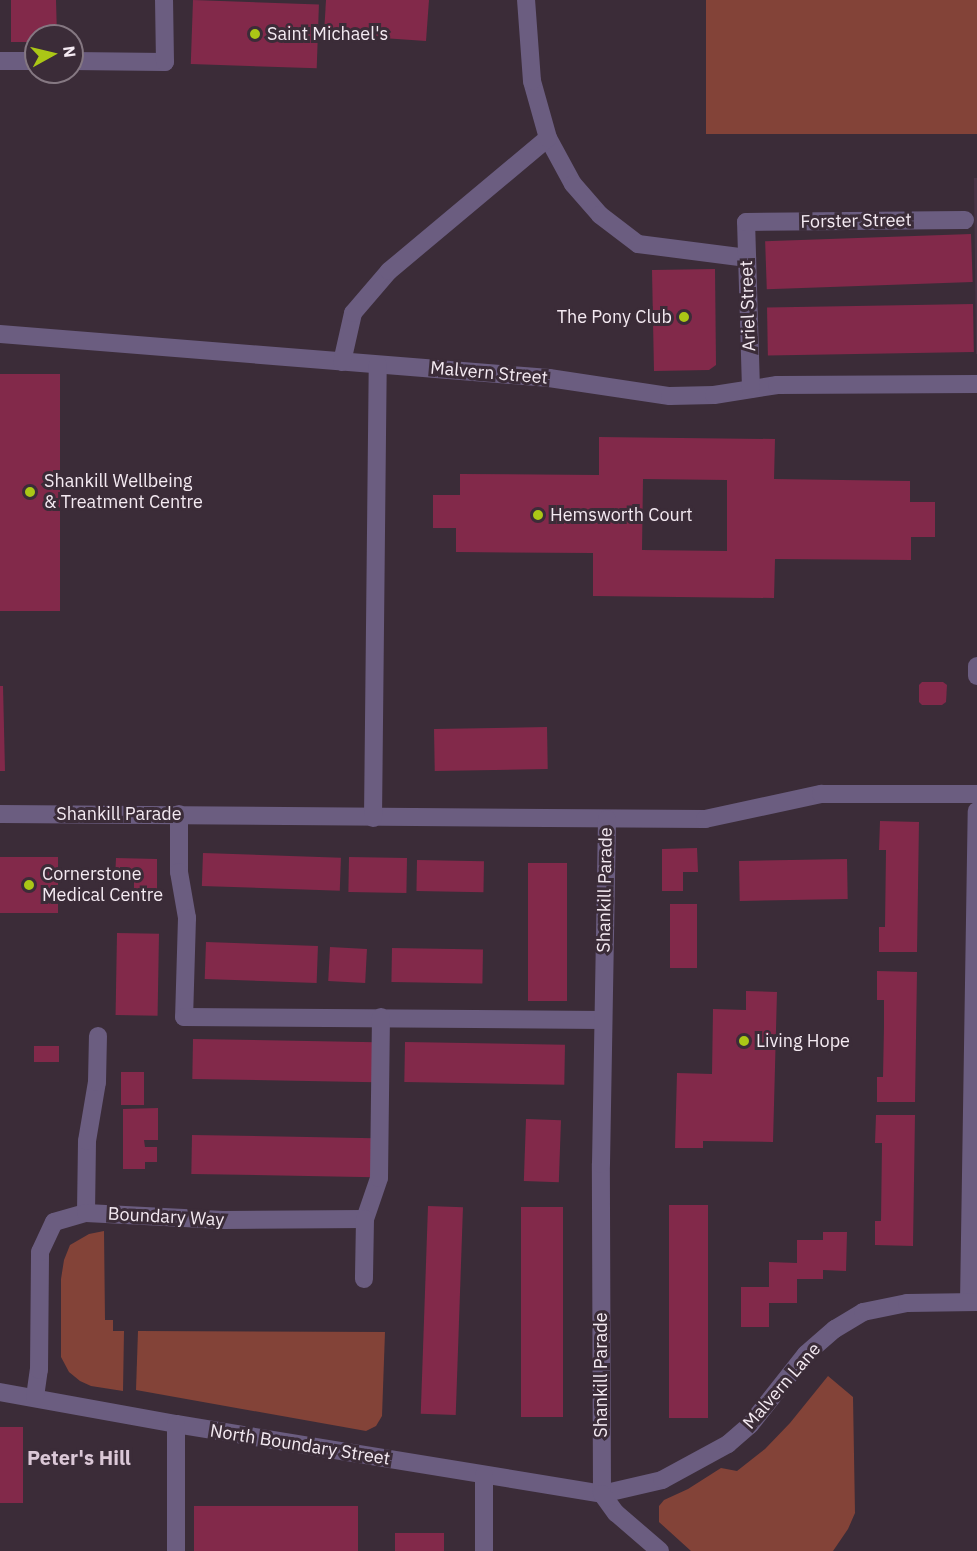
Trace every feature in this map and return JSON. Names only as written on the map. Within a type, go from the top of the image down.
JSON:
[{"type":"street","points":[[84,61],[165,62],[164,0]]},
{"type":"street","points":[[526,0],[524,80],[548,138],[573,184],[600,215],[638,244],[747,258]]},
{"type":"street","points":[[0,61],[24,61]]},
{"type":"street","points":[[342,362],[353,313],[389,271],[442,231],[548,138]]},
{"type":"street","name":"Forster Street","points":[[746,222],[965,220]]},
{"type":"street","name":"Ariel Street","points":[[746,222],[751,389]]},
{"type":"street","name":"Malvern Street","points":[[0,334],[549,378],[670,396],[714,395],[777,385],[977,384]]},
{"type":"street","points":[[373,818],[378,365]]},
{"type":"street","points":[[977,666],[977,676]]},
{"type":"street","points":[[607,819],[705,819],[820,794],[977,794]]},
{"type":"street","points":[[973,1302],[977,811]]},
{"type":"street","name":"Shankill Parade","points":[[0,814],[607,819],[603,1020],[602,1494]]},
{"type":"street","points":[[179,814],[179,872],[187,918],[184,1017],[381,1017],[469,1021],[603,1020]]},
{"type":"street","points":[[364,1280],[365,1219],[379,1178],[381,1017]]},
{"type":"street","name":"Boundary Way","points":[[98,1036],[97,1082],[87,1141],[86,1213],[223,1220],[365,1219]]},
{"type":"street","points":[[35,1398],[39,1370],[40,1252],[54,1222],[86,1213]]},
{"type":"street","name":"Malvern Lane","points":[[602,1494],[662,1480],[728,1444],[750,1425],[806,1354],[835,1329],[863,1312],[907,1303],[973,1302]]},
{"type":"street","name":"North Boundary Street","points":[[0,1392],[176,1424],[602,1494]]},
{"type":"street","points":[[176,1424],[176,1551]]},
{"type":"street","points":[[484,1475],[484,1551]]},
{"type":"street","points":[[602,1494],[616,1513],[660,1551]]},
{"type":"shaded area","points":[[706,0],[977,0],[977,134],[706,134]]},
{"type":"shaded area","points":[[974,178],[977,178],[977,354],[976,354]]},
{"type":"shaded area","points":[[104,1231],[105,1320],[113,1320],[113,1331],[124,1331],[123,1391],[91,1386],[80,1381],[69,1372],[61,1357],[61,1279],[64,1260],[70,1245],[89,1234]]},
{"type":"shaded area","points":[[138,1331],[385,1332],[382,1416],[376,1426],[366,1431],[136,1390]]},
{"type":"shaded area","points":[[828,1376],[853,1397],[855,1513],[848,1529],[833,1551],[691,1551],[659,1522],[659,1506],[664,1500],[688,1489],[721,1468],[737,1471],[765,1449],[790,1423]]},
{"type":"building","points":[[11,0],[56,0],[57,24],[24,24],[24,42],[11,42]]},
{"type":"building","name":"Saint Michael's","points":[[193,0],[319,4],[317,68],[191,64]]},
{"type":"building","points":[[326,0],[429,0],[426,41],[324,34]]},
{"type":"building","points":[[971,234],[973,282],[767,289],[765,241]]},
{"type":"building","name":"The Pony Club","points":[[715,269],[716,365],[709,370],[654,371],[652,270]]},
{"type":"building","points":[[973,304],[974,352],[768,356],[767,308]]},
{"type":"building","name":"Shankill Wellbeing & Treatment Centre","points":[[0,374],[60,374],[60,611],[0,611]]},
{"type":"building","name":"Hemsworth Court","points":[[599,437],[775,439],[774,479],[910,481],[910,502],[935,502],[935,537],[911,537],[911,560],[775,559],[774,598],[593,596],[593,553],[456,552],[456,528],[433,528],[433,495],[460,495],[460,474],[599,475]],"holes":[[[643,479],[727,480],[727,551],[642,550]]]},
{"type":"building","points":[[922,682],[943,682],[947,685],[946,702],[942,705],[922,705],[919,702],[919,685]]},
{"type":"building","points":[[0,686],[3,686],[5,771],[0,771]]},
{"type":"building","points":[[547,727],[548,769],[435,771],[434,729]]},
{"type":"building","points":[[880,821],[919,822],[917,952],[879,952],[879,927],[885,927],[886,850],[879,850]]},
{"type":"building","points":[[697,848],[698,872],[683,872],[683,891],[662,891],[662,849]]},
{"type":"building","points":[[203,853],[341,858],[340,891],[202,886]]},
{"type":"building","name":"Cornerstone Medical Centre","points":[[0,857],[58,857],[58,913],[0,913]]},
{"type":"building","points":[[349,857],[407,858],[406,893],[348,892]]},
{"type":"building","points":[[116,858],[157,859],[157,895],[134,895],[134,880],[115,880]]},
{"type":"building","points":[[847,859],[848,899],[740,901],[739,861]]},
{"type":"building","points":[[417,860],[484,861],[483,892],[416,891]]},
{"type":"building","points":[[528,863],[567,863],[567,1001],[528,1001]]},
{"type":"building","points":[[670,904],[697,904],[697,968],[670,968]]},
{"type":"building","points":[[117,933],[159,934],[158,1016],[116,1015]]},
{"type":"building","points":[[206,942],[318,946],[317,983],[205,979]]},
{"type":"building","points":[[330,947],[367,949],[365,983],[328,981]]},
{"type":"building","points":[[392,948],[483,950],[482,984],[391,982]]},
{"type":"building","points":[[877,971],[917,972],[915,1102],[877,1102],[877,1077],[883,1077],[884,1000],[877,1000]]},
{"type":"building","name":"Living Hope","points":[[746,991],[777,992],[773,1142],[703,1141],[703,1148],[675,1148],[677,1073],[712,1074],[713,1009],[746,1010]]},
{"type":"building","points":[[193,1039],[376,1042],[375,1082],[192,1079]]},
{"type":"building","points":[[405,1042],[565,1045],[564,1085],[404,1082]]},
{"type":"building","points":[[34,1046],[59,1046],[59,1062],[34,1062]]},
{"type":"building","points":[[121,1072],[144,1072],[144,1105],[121,1105]]},
{"type":"building","points":[[158,1108],[158,1140],[144,1140],[145,1147],[157,1147],[157,1162],[145,1162],[145,1169],[123,1169],[123,1109]]},
{"type":"building","points":[[876,1115],[915,1115],[913,1246],[875,1245],[875,1221],[881,1221],[882,1143],[875,1143]]},
{"type":"building","points":[[526,1119],[561,1120],[559,1182],[524,1181]]},
{"type":"building","points":[[192,1135],[375,1138],[374,1177],[191,1174]]},
{"type":"building","points":[[669,1205],[708,1205],[708,1418],[669,1418]]},
{"type":"building","points":[[428,1206],[463,1207],[456,1415],[421,1414]]},
{"type":"building","points":[[521,1207],[563,1207],[563,1417],[521,1417]]},
{"type":"building","points":[[823,1232],[847,1232],[846,1271],[823,1270],[823,1279],[797,1279],[797,1303],[769,1303],[769,1327],[741,1327],[741,1287],[769,1287],[769,1262],[797,1263],[797,1240],[823,1240]]},
{"type":"building","points":[[0,1427],[23,1427],[23,1503],[0,1503]]},
{"type":"building","points":[[194,1506],[358,1506],[358,1551],[194,1551]]},
{"type":"building","points":[[395,1533],[444,1533],[444,1551],[395,1551]]},
{"type":"place","name":"Saint Michael's","points":[[255,34]]},
{"type":"place","name":"The Pony Club","points":[[684,317]]},
{"type":"place","name":"Shankill Wellbeing & Treatment Centre","points":[[30,492]]},
{"type":"place","name":"Hemsworth Court","points":[[538,515]]},
{"type":"place","name":"Cornerstone Medical Centre","points":[[29,885]]},
{"type":"place","name":"Living Hope","points":[[744,1041]]},
{"type":"district","name":"Peter's Hill","points":[[79,1457]]}]
